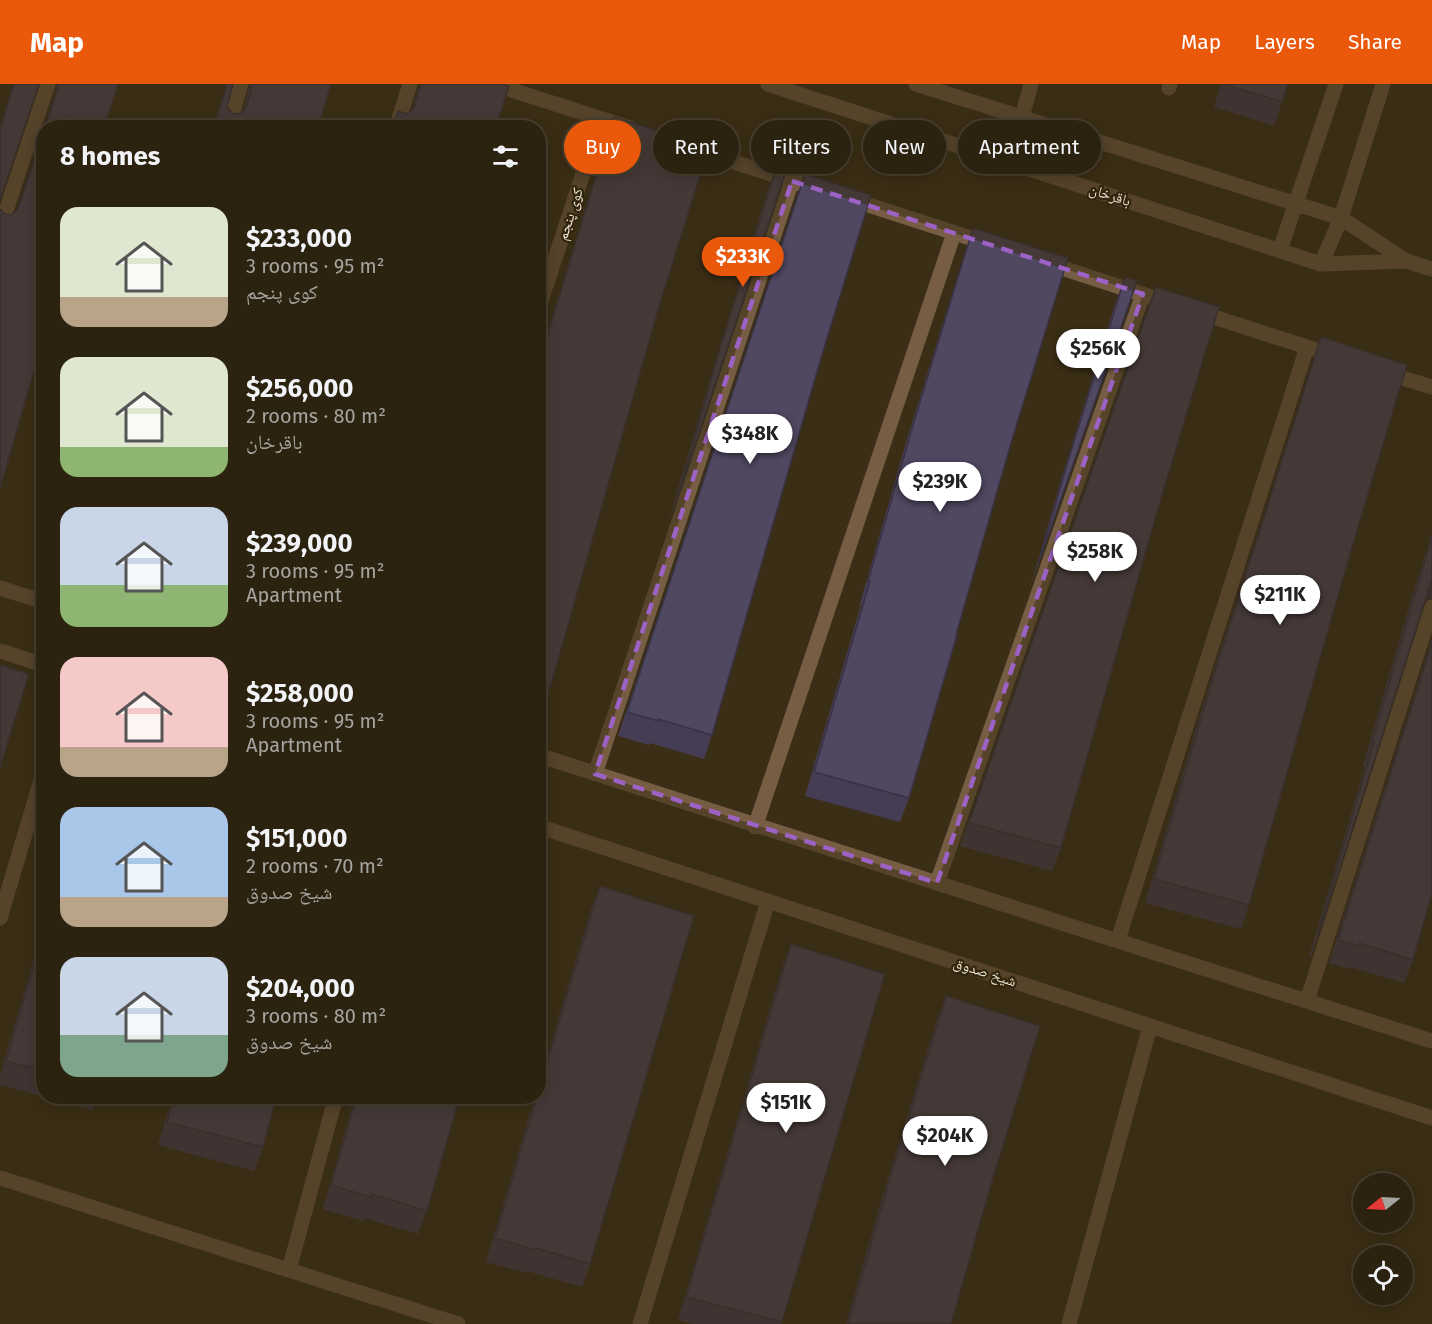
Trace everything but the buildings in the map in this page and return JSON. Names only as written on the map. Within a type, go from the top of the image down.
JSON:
[{"type":"street","points":[[36,120],[48,84]]},
{"type":"street","points":[[230,120],[241,84]]},
{"type":"street","points":[[399,120],[410,84]]},
{"type":"street","points":[[493,84],[646,134]]},
{"type":"street","name":"باقرخان","points":[[768,84],[1321,264],[1406,261]]},
{"type":"street","points":[[916,84],[1341,218],[1406,261],[1432,269]]},
{"type":"street","points":[[1022,117],[1031,84]]},
{"type":"street","points":[[1280,250],[1336,84]]},
{"type":"street","points":[[1321,264],[1341,218],[1383,84]]},
{"type":"street","name":"کوی پنجم","points":[[546,286],[601,119]]},
{"type":"street","points":[[0,229],[36,120]]},
{"type":"street","points":[[739,163],[999,248]]},
{"type":"street","points":[[595,774],[792,181]]},
{"type":"street","points":[[755,827],[954,233]]},
{"type":"street","points":[[1032,258],[1432,387]]},
{"type":"street","points":[[937,883],[1143,294]]},
{"type":"street","points":[[1118,940],[1307,347]]},
{"type":"street","points":[[0,588],[36,599]]},
{"type":"street","points":[[1307,1001],[1432,607]]},
{"type":"street","points":[[0,651],[36,663]]},
{"type":"street","points":[[546,758],[755,827],[1432,1041]]},
{"type":"street","points":[[0,918],[36,797]]},
{"type":"street","name":"شیخ صدوق","points":[[546,829],[1432,1118]]},
{"type":"street","points":[[640,1324],[768,901]]},
{"type":"street","points":[[1069,1324],[1150,1026]]},
{"type":"street","points":[[288,1270],[334,1104]]},
{"type":"street","points":[[0,1178],[458,1324]]},
{"type":"highlighted area","points":[[792,181],[1143,294],[937,883],[595,774]]}]
